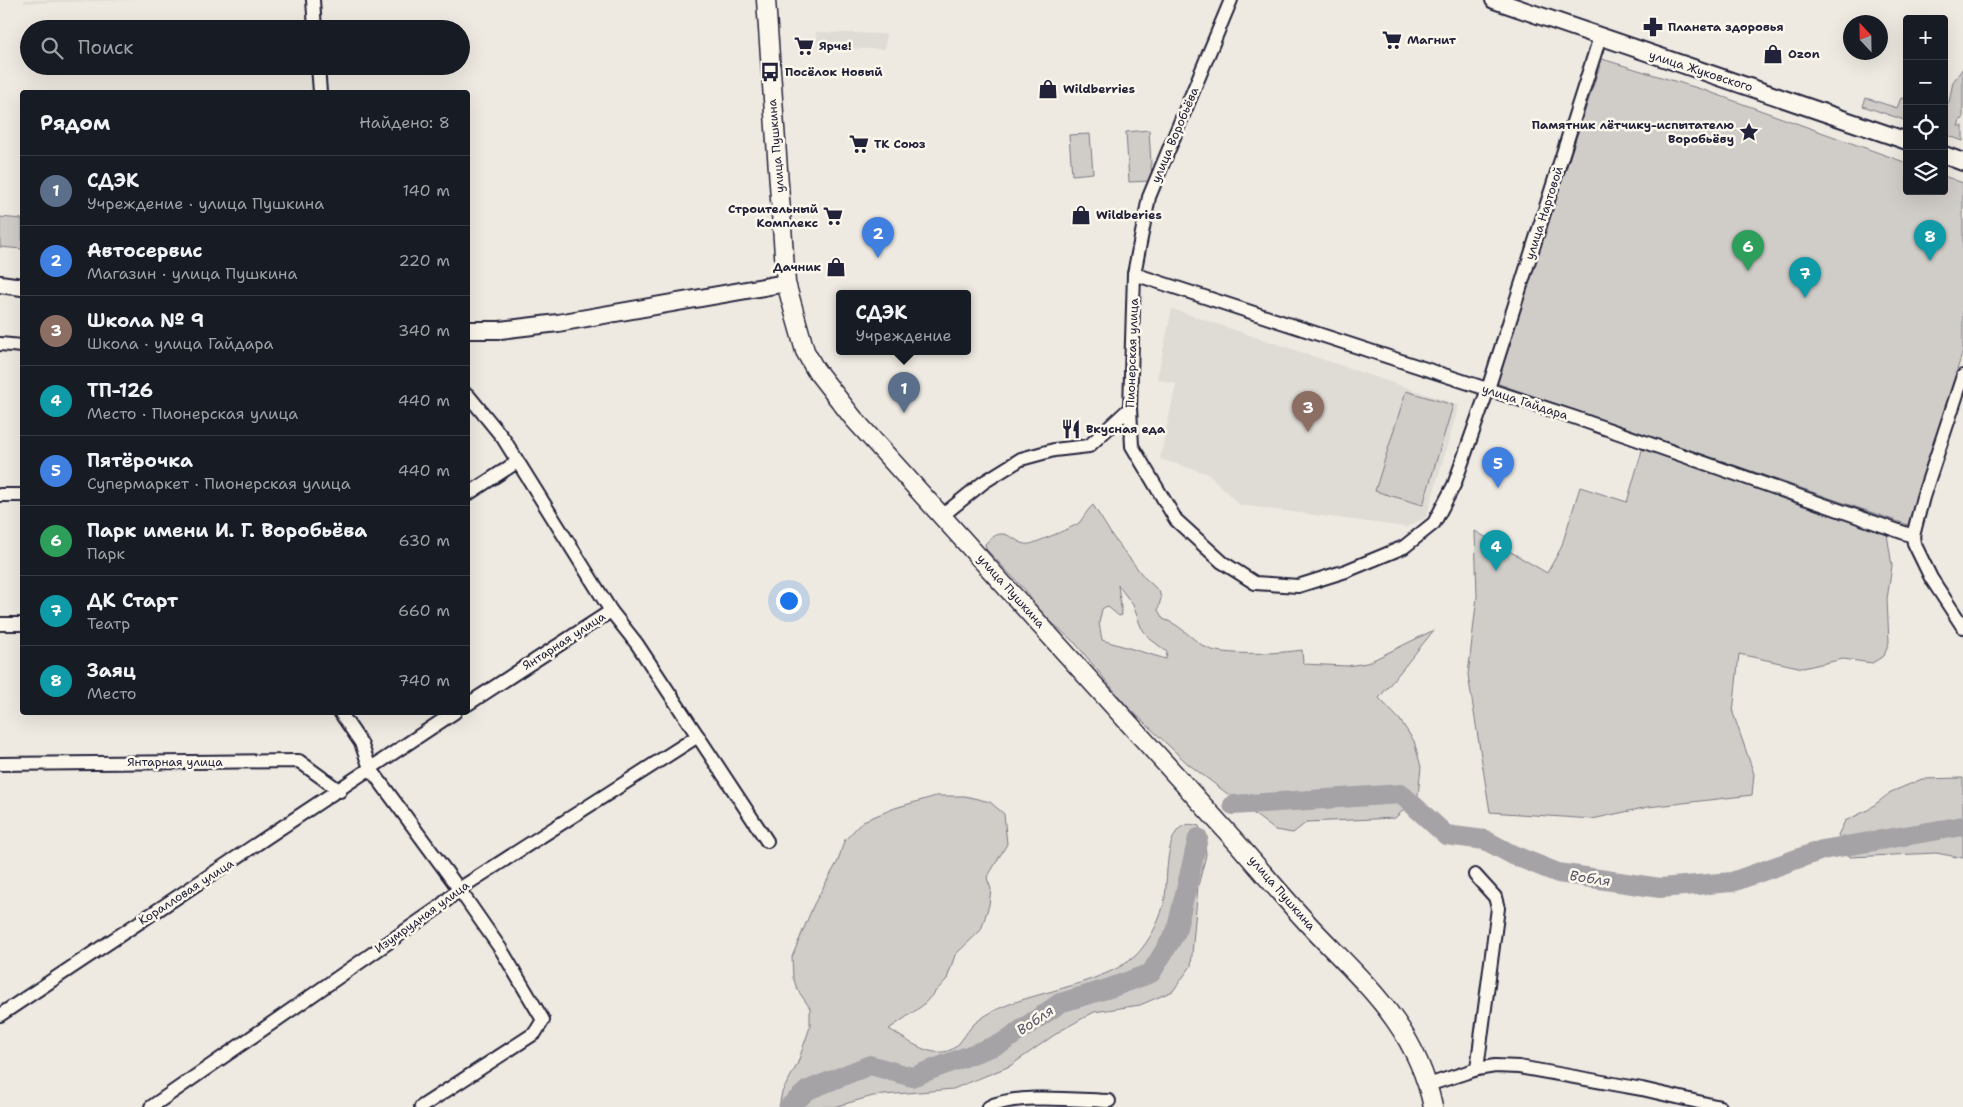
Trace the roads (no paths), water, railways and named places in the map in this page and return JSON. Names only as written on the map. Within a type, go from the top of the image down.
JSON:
[{"type":"main road","name":"улица Пушкина","points":[[766,0],[786,283],[805,350],[815,369],[854,419],[943,515],[1292,906],[1382,1002],[1404,1030],[1420,1061],[1433,1107]]},
{"type":"street","points":[[313,0],[314,20]]},
{"type":"street","name":"улица Воробьёва","points":[[1134,274],[1149,198],[1231,0]]},
{"type":"street","name":"улица Жуковского","points":[[1494,0],[1903,140]]},
{"type":"street","name":"улица Нартовой","points":[[1488,389],[1600,37]]},
{"type":"street","points":[[319,75],[320,90]]},
{"type":"street","points":[[1948,156],[1963,162]]},
{"type":"street","name":"улица Гайдара","points":[[1134,274],[1488,389],[1913,536]]},
{"type":"street","name":"Пионерская улица","points":[[1134,274],[1130,408],[1132,446],[1176,520],[1222,562],[1255,582],[1298,586],[1346,571],[1404,547],[1434,523],[1454,485],[1488,389]]},
{"type":"street","points":[[470,330],[500,330],[558,324],[786,283]]},
{"type":"street","points":[[0,284],[20,287]]},
{"type":"street","points":[[0,344],[20,346]]},
{"type":"street","points":[[1963,376],[1923,496],[1913,536],[1914,543],[1931,578],[1963,627]]},
{"type":"street","points":[[470,397],[503,438],[611,611],[637,644],[767,841]]},
{"type":"street","points":[[943,515],[984,482],[1021,459],[1054,450],[1089,446],[1130,408]]},
{"type":"street","points":[[470,493],[518,462]]},
{"type":"street","points":[[0,495],[20,495]]},
{"type":"street","name":"Янтарная улица","points":[[470,703],[611,611]]},
{"type":"street","points":[[0,624],[20,624]]},
{"type":"street","points":[[342,715],[361,743],[370,768],[502,951],[543,1020],[535,1033],[421,1107]]},
{"type":"street","points":[[370,768],[450,715]]},
{"type":"street","name":"Изумрудная улица","points":[[151,1107],[438,908],[459,889],[698,736]]},
{"type":"street","name":"Янтарная улица","points":[[0,764],[299,761],[340,791]]},
{"type":"street","name":"Коралловая улица","points":[[0,1015],[340,791],[370,768]]},
{"type":"street","points":[[1475,875],[1495,898],[1498,908],[1477,1069]]},
{"type":"street","points":[[1428,1085],[1477,1069],[1495,1066],[1518,1067],[1642,1089],[1720,1107]]},
{"type":"street","points":[[989,1107],[1001,1101],[1052,1099],[1109,1101]]},
{"type":"waterway","name":"Вобля","points":[[1233,805],[1401,794],[1446,835],[1485,840],[1513,855],[1558,873],[1660,888],[1732,882],[1822,850],[1963,826]]},
{"type":"waterway","name":"Вобля","points":[[789,1107],[808,1090],[870,1065],[912,1077],[1002,1043],[1060,1003],[1151,973],[1176,932],[1198,838]]},
{"type":"place","name":"Планета здоровья","points":[[1653,27]]},
{"type":"place","name":"Магнит","points":[[1392,40]]},
{"type":"place","name":"Ярче!","points":[[804,46]]},
{"type":"place","name":"Ozon","points":[[1773,54]]},
{"type":"place","name":"Посёлок Новый","points":[[770,72]]},
{"type":"place","name":"Wildberries","points":[[1048,89]]},
{"type":"place","name":"Памятник лётчику-испытателю Воробьёву","points":[[1749,132]]},
{"type":"place","name":"ТК Союз","points":[[859,144]]},
{"type":"place","name":"Wildberies","points":[[1081,215]]},
{"type":"place","name":"Строительный Комплекс","points":[[833,216]]},
{"type":"place","name":"Автосервис","points":[[878,258]]},
{"type":"place","name":"Заяц","points":[[1930,261]]},
{"type":"place","name":"Дачник","points":[[836,267]]},
{"type":"place","name":"Парк имени И. Г. Воробьёва","points":[[1748,271]]},
{"type":"place","name":"ДК Старт","points":[[1805,298]]},
{"type":"place","name":"СДЭК","points":[[904,413]]},
{"type":"place","name":"Вкусная еда","points":[[1071,429]]},
{"type":"place","name":"Школа № 9","points":[[1308,432]]},
{"type":"place","name":"Пятёрочка","points":[[1498,488]]},
{"type":"place","name":"ТП-126","points":[[1496,571]]}]
